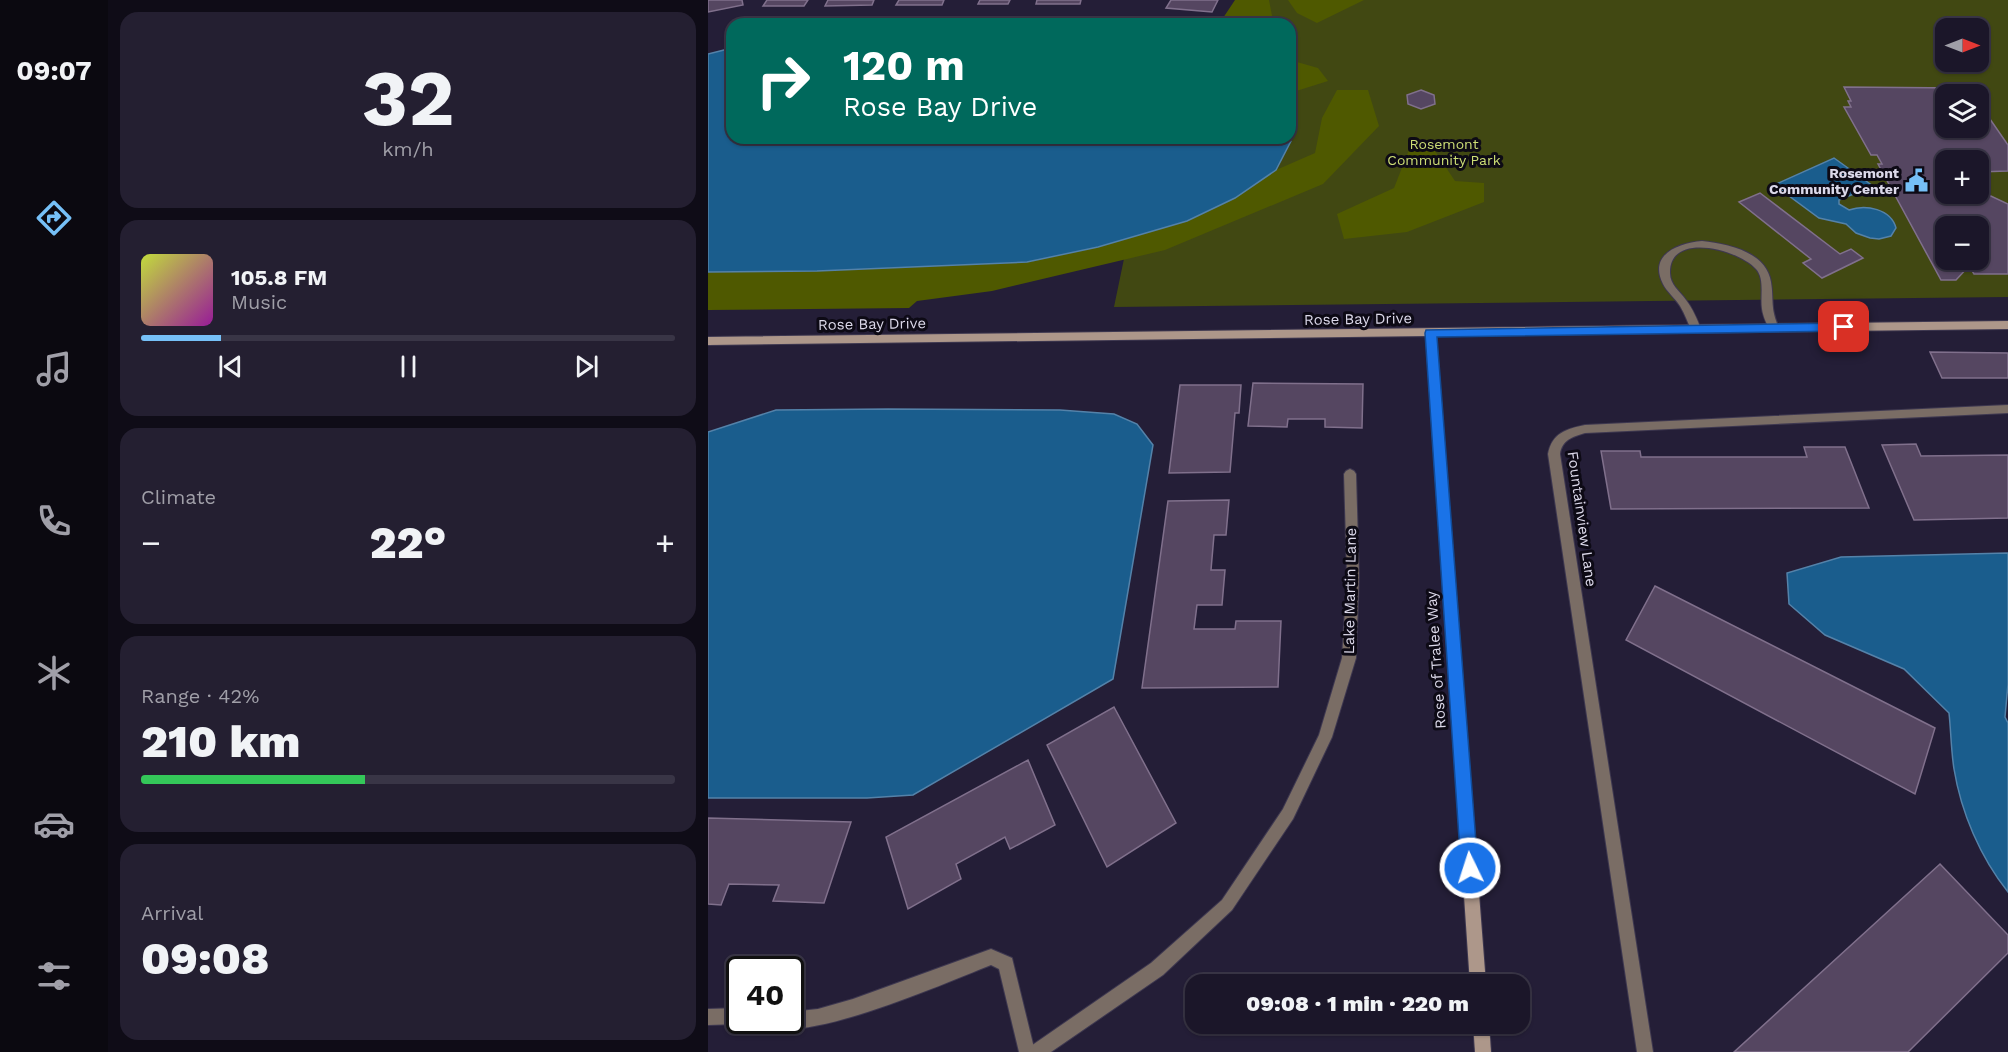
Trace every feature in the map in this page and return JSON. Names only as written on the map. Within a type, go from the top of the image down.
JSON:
[{"type":"street","points":[[1696,329],[1692,316],[1672,291],[1664,272],[1668,259],[1673,253],[1690,245],[1701,244],[1740,252],[1758,266],[1767,283],[1767,311],[1774,328]]},
{"type":"street","name":"Rose Bay Drive","points":[[708,341],[2008,325]]},
{"type":"street","name":"Rose of Tralee Way","points":[[1431,333],[1477,974]]},
{"type":"street","name":"Fountainview Lane","points":[[1644,1052],[1554,454],[1556,444],[1560,437],[1585,429],[2008,409]]},
{"type":"street","name":"Lake Martin Lane","points":[[1037,1052],[1157,969],[1227,905],[1288,814],[1324,737],[1349,658],[1353,576],[1350,474]]},
{"type":"street","points":[[804,1019],[828,1015],[908,989],[991,957],[1006,963],[1027,1052]]},
{"type":"street","points":[[708,1017],[726,1016]]},
{"type":"street","points":[[1482,1034],[1483,1052]]},
{"type":"green space","points":[[1235,0],[1269,0],[1272,18],[1223,18]]},
{"type":"green space","name":"Rosemont Community Park","points":[[1239,0],[2008,0],[2008,297],[1114,307],[1148,144],[1296,144],[1296,18],[1227,18]]},
{"type":"green space","points":[[1288,0],[1364,0],[1317,23],[1297,13]]},
{"type":"green space","points":[[1296,62],[1318,68],[1328,81],[1296,91]]},
{"type":"green space","points":[[1337,90],[1368,90],[1379,126],[1323,184],[1165,250],[992,291],[917,301],[909,308],[708,310],[708,272],[817,271],[1027,262],[1098,247],[1187,221],[1235,198],[1276,170],[1315,153],[1322,118]]},
{"type":"green space","points":[[1431,145],[1455,181],[1484,183],[1484,202],[1407,232],[1344,239],[1337,214],[1394,188],[1409,150]]},
{"type":"water","points":[[726,50],[726,144],[1289,144],[1276,170],[1235,198],[1187,221],[1098,247],[1027,262],[817,271],[708,272],[708,54]]},
{"type":"water","points":[[1834,158],[1873,186],[1839,200],[1839,204],[1849,210],[1870,208],[1883,212],[1889,216],[1896,228],[1891,236],[1879,239],[1870,238],[1856,233],[1846,224],[1819,218],[1774,185]]},
{"type":"water","points":[[776,410],[1060,410],[1114,414],[1137,424],[1153,445],[1113,679],[913,795],[867,798],[708,798],[708,432]]},
{"type":"water","points":[[2008,553],[2008,684],[2005,717],[2008,723],[2008,892],[1980,849],[1961,801],[1952,755],[1949,713],[1904,669],[1825,635],[1789,604],[1787,573],[1841,557]]},
{"type":"building","points":[[708,0],[742,0],[743,5],[708,12]]},
{"type":"building","points":[[767,0],[808,0],[804,6],[763,6]]},
{"type":"building","points":[[828,0],[874,0],[872,5],[825,6]]},
{"type":"building","points":[[899,0],[944,0],[942,5],[896,5]]},
{"type":"building","points":[[980,0],[1010,0],[1008,4],[978,4]]},
{"type":"building","points":[[1037,0],[1081,0],[1080,4],[1036,4]]},
{"type":"building","points":[[1171,0],[1218,0],[1212,12],[1166,8]]},
{"type":"building","name":"Rosemont Community Center","points":[[1844,87],[1935,88],[1935,138],[1989,138],[1989,118],[2008,145],[2008,171],[1989,172],[1989,150],[1935,150],[1935,204],[1989,204],[1989,195],[2008,204],[2008,274],[1974,274],[1972,270],[1989,270],[1989,216],[1935,216],[1935,269],[1878,164],[1882,164],[1877,155],[1871,155],[1844,107],[1851,107],[1848,101],[1851,101]]},
{"type":"building","points":[[1421,90],[1434,95],[1435,104],[1421,109],[1408,104],[1407,95]]},
{"type":"building","points":[[1760,193],[1840,254],[1851,249],[1863,258],[1822,278],[1803,263],[1811,259],[1739,202]]},
{"type":"building","name":"Rosemont Community Center","points":[[1936,270],[1965,270],[1956,280],[1941,280]]},
{"type":"building","points":[[1930,352],[2008,353],[2008,378],[1942,378]]},
{"type":"building","points":[[1253,383],[1363,384],[1362,428],[1325,427],[1325,419],[1288,419],[1287,427],[1248,426]]},
{"type":"building","points":[[1180,385],[1241,385],[1239,413],[1235,413],[1230,472],[1169,473]]},
{"type":"building","points":[[1916,444],[1921,456],[2008,455],[2008,518],[1914,520],[1882,445]]},
{"type":"building","points":[[1804,447],[1845,447],[1869,508],[1611,509],[1601,451],[1640,451],[1641,457],[1807,457]]},
{"type":"building","points":[[1229,500],[1226,535],[1214,535],[1211,570],[1225,570],[1222,605],[1197,605],[1194,629],[1235,629],[1236,621],[1281,621],[1278,687],[1142,688],[1168,501]]},
{"type":"building","points":[[1655,586],[1935,728],[1915,794],[1626,640]]},
{"type":"building","points":[[1114,707],[1176,823],[1107,867],[1047,745]]},
{"type":"building","points":[[1028,760],[1055,825],[1010,849],[1005,837],[956,864],[961,879],[908,909],[886,837]]},
{"type":"building","points":[[708,818],[851,822],[824,903],[773,901],[779,885],[729,884],[721,905],[708,904]]},
{"type":"building","points":[[1940,864],[2008,935],[2008,953],[1908,1052],[1734,1052]]},
{"type":"place","name":"Rosemont Community Center","points":[[1917,181]]},
{"type":"route","points":[[1470,868],[1431,333],[1844,327]]}]
